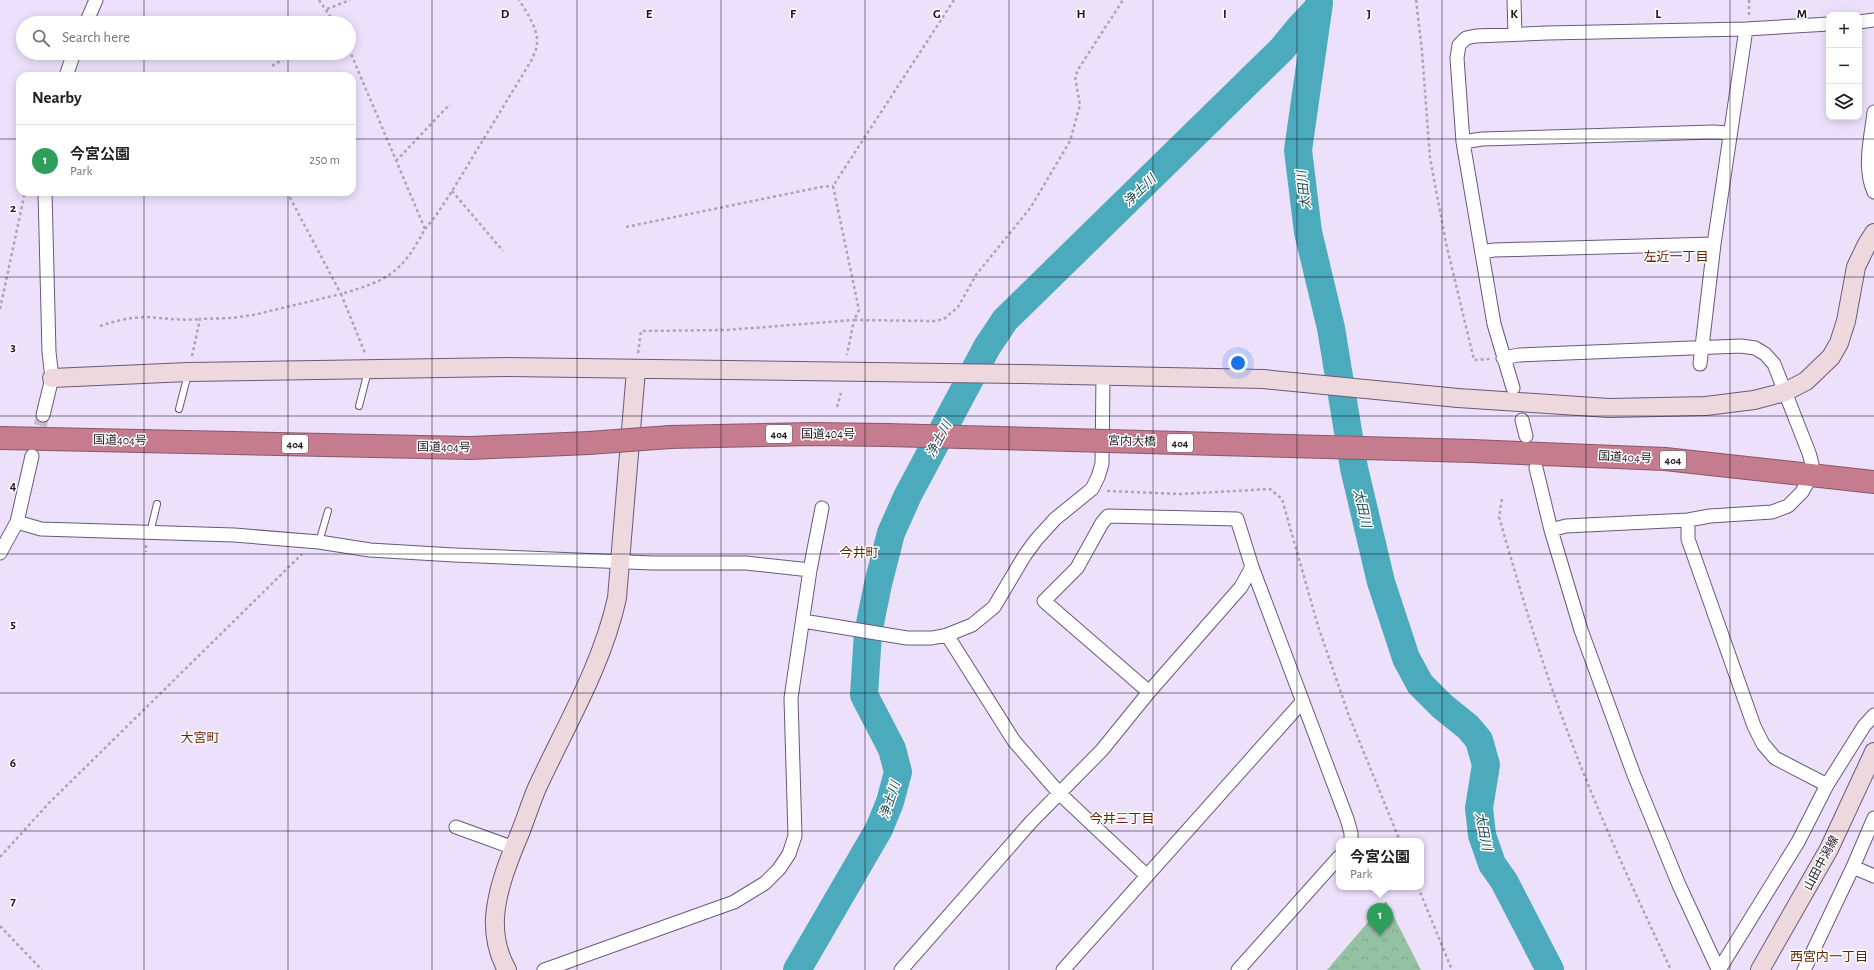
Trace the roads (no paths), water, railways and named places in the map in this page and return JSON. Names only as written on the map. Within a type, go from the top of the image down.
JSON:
[{"type":"highway","name":"国道404号","points":[[0,438],[470,448],[589,443],[670,437],[812,434],[888,435]]},
{"type":"highway","name":"宮内大橋","points":[[888,435],[1472,451]]},
{"type":"highway","name":"国道404号","points":[[1472,451],[1665,459],[1874,482]]},
{"type":"street","points":[[89,16],[96,0]]},
{"type":"street","points":[[1514,0],[1515,34]]},
{"type":"street","points":[[1862,22],[1874,20]]},
{"type":"street","points":[[1513,388],[1494,324],[1463,142],[1457,58],[1459,45],[1466,38],[1515,34],[1746,29],[1826,24]]},
{"type":"street","points":[[1700,364],[1714,244],[1746,29]]},
{"type":"street","points":[[67,72],[72,60]]},
{"type":"street","points":[[1874,112],[1868,163],[1870,182],[1874,192]]},
{"type":"street","points":[[1463,142],[1482,139],[1713,132],[1730,134]]},
{"type":"street","points":[[43,415],[52,378],[49,352],[45,196]]},
{"type":"street","points":[[52,378],[188,372],[506,367],[636,370],[1023,374],[1263,379],[1458,398],[1608,408],[1706,406],[1747,401],[1785,392],[1806,381],[1831,357],[1846,321],[1856,267],[1874,233]]},
{"type":"street","points":[[1482,252],[1494,250],[1714,244]]},
{"type":"street","points":[[1503,358],[1519,355],[1741,346],[1755,348],[1764,354],[1774,364],[1812,464],[1812,474],[1802,492],[1788,506],[1772,512],[1710,516],[1688,520],[1566,526],[1551,530]]},
{"type":"street","points":[[507,970],[498,947],[495,917],[498,896],[514,848],[537,789],[597,662],[617,598],[636,370]]},
{"type":"street","points":[[803,621],[907,638],[932,638],[948,635],[972,625],[994,607],[1024,555],[1036,540],[1055,519],[1092,489],[1102,464],[1104,376]]},
{"type":"street","points":[[1522,420],[1526,436]]},
{"type":"street","points":[[0,553],[17,522],[32,456]]},
{"type":"street","points":[[1536,468],[1551,530],[1581,630],[1634,775],[1679,885],[1719,969]]},
{"type":"street","points":[[544,970],[734,902],[765,883],[779,869],[789,854],[795,836],[791,698],[810,570],[822,508]]},
{"type":"street","points":[[1149,692],[1044,600],[1078,568],[1102,523],[1108,516],[1237,519],[1252,566],[1302,702],[1345,812],[1351,838]]},
{"type":"street","points":[[1688,520],[1688,539],[1754,726],[1763,744],[1775,758],[1827,785]]},
{"type":"street","points":[[17,522],[41,529],[234,535],[319,542],[370,550],[620,562],[746,563],[810,570]]},
{"type":"street","points":[[901,970],[1031,822],[1102,750],[1149,692],[1241,587],[1252,566]]},
{"type":"street","points":[[948,635],[1014,741],[1059,793],[1147,876]]},
{"type":"street","points":[[1063,970],[1302,702]]},
{"type":"street","points":[[1719,969],[1779,875],[1798,842],[1827,785],[1861,732],[1874,715]]},
{"type":"street","name":"山田中潟線","points":[[1760,970],[1771,954],[1829,849],[1874,752]]},
{"type":"street","points":[[1804,970],[1853,867],[1874,818]]},
{"type":"street","points":[[456,827],[514,848]]},
{"type":"street","points":[[1238,970],[1336,860]]},
{"type":"street","points":[[1853,867],[1874,876]]},
{"type":"lane","points":[[359,406],[368,368]]},
{"type":"lane","points":[[179,409],[188,372]]},
{"type":"lane","points":[[150,533],[157,504]]},
{"type":"lane","points":[[319,542],[328,511]]},
{"type":"waterway","name":"太田川","points":[[1319,3],[1298,150],[1308,232],[1331,328],[1354,468],[1381,582],[1406,658],[1420,684],[1442,706],[1468,727],[1479,740],[1486,765],[1479,808],[1482,835],[1492,864],[1504,881],[1550,970]]},
{"type":"waterway","name":"浄土川","points":[[797,970],[879,829],[890,802],[898,772],[892,749],[864,695],[868,633],[878,584],[891,533],[908,495],[987,347],[1005,320],[1282,49],[1317,9]]},
{"type":"tunnel","points":[[35,444],[43,415]]},
{"type":"place","name":"今宮公園","points":[[1380,936]]},
{"type":"district","name":"左近一丁目","points":[[1676,256]]},
{"type":"district","name":"今井町","points":[[859,552]]},
{"type":"district","name":"大宮町","points":[[200,737]]},
{"type":"district","name":"今井三丁目","points":[[1122,818]]},
{"type":"district","name":"西宮内一丁目","points":[[1829,956]]}]
